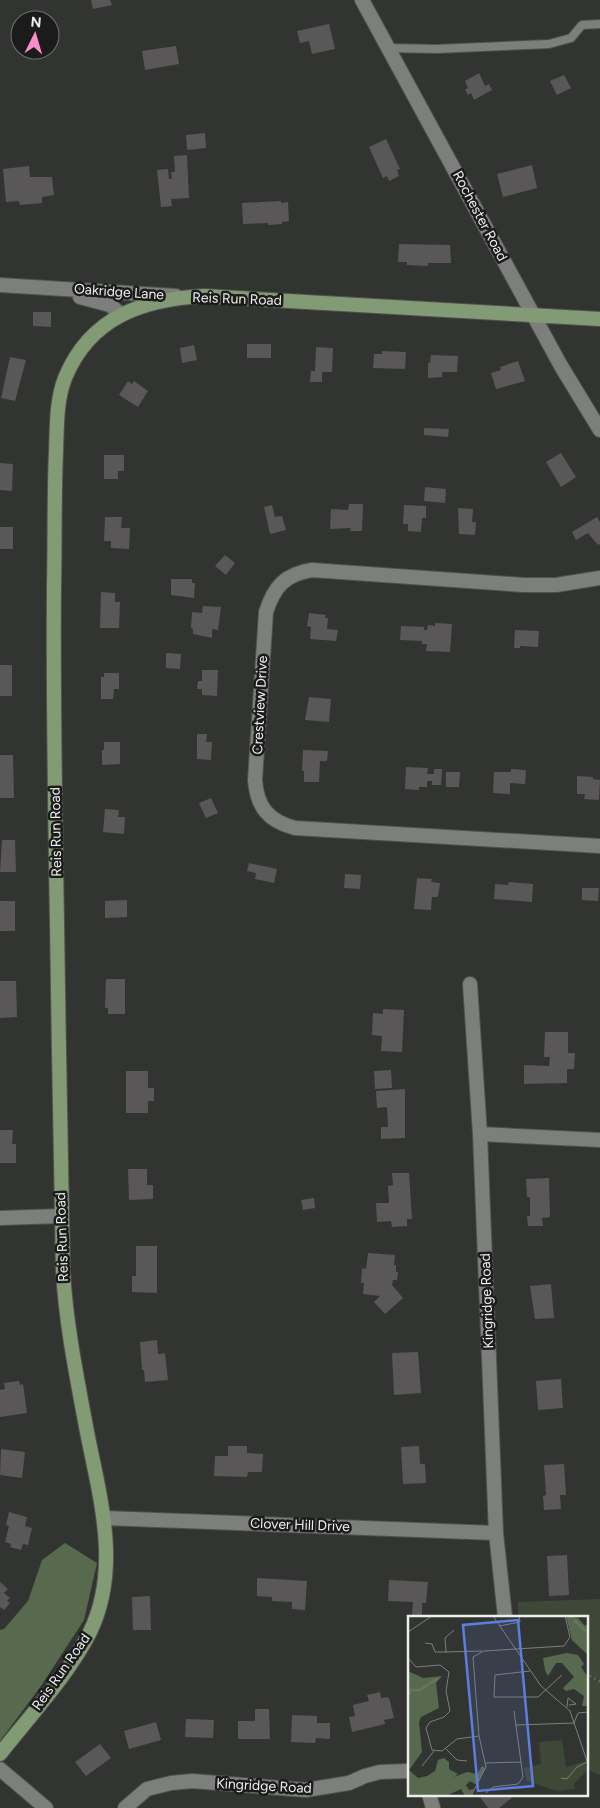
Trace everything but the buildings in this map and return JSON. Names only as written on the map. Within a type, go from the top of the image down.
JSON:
[{"type":"main road","name":"Reis Run Road","points":[[0,1754],[67,1668],[90,1632],[103,1593],[107,1558],[104,1518],[67,1324],[61,1216],[54,677],[55,467],[58,414],[65,380],[74,359],[95,334],[120,314],[147,304],[182,297],[213,296],[600,319]]},
{"type":"street","name":"Rochester Road","points":[[362,0],[533,316],[600,430]]},
{"type":"street","name":"Oakridge Lane","points":[[0,285],[182,297]]},
{"type":"street","name":"Oakridge Lane","points":[[56,288],[72,295],[110,305],[120,314]]},
{"type":"street","name":"Crestview Drive","points":[[600,578],[566,584],[539,585],[312,570],[302,571],[292,576],[276,588],[271,596],[266,612],[255,780],[256,794],[262,808],[281,824],[295,828],[600,846]]},
{"type":"street","name":"Kingridge Road","points":[[470,984],[480,1134],[496,1533],[505,1616]]},
{"type":"street","points":[[480,1134],[600,1140]]},
{"type":"street","points":[[0,1218],[61,1216]]},
{"type":"street","name":"Clover Hill Drive","points":[[104,1518],[496,1533]]},
{"type":"street","points":[[0,1769],[46,1808]]},
{"type":"street","name":"Kingridge Road","points":[[125,1808],[147,1789],[171,1782],[192,1781],[306,1790],[349,1784],[365,1776],[380,1772],[408,1771]]},
{"type":"lane","points":[[389,48],[436,49],[548,44],[571,38],[582,25],[600,24]]},
{"type":"path","points":[[588,1673],[600,1682]]},
{"type":"green space","points":[[65,1543],[97,1563],[84,1620],[41,1686],[0,1741],[0,1630],[4,1629],[28,1601],[42,1560]]},
{"type":"green space","points":[[600,1599],[600,1775],[588,1770],[588,1616],[518,1616],[518,1602]]}]
